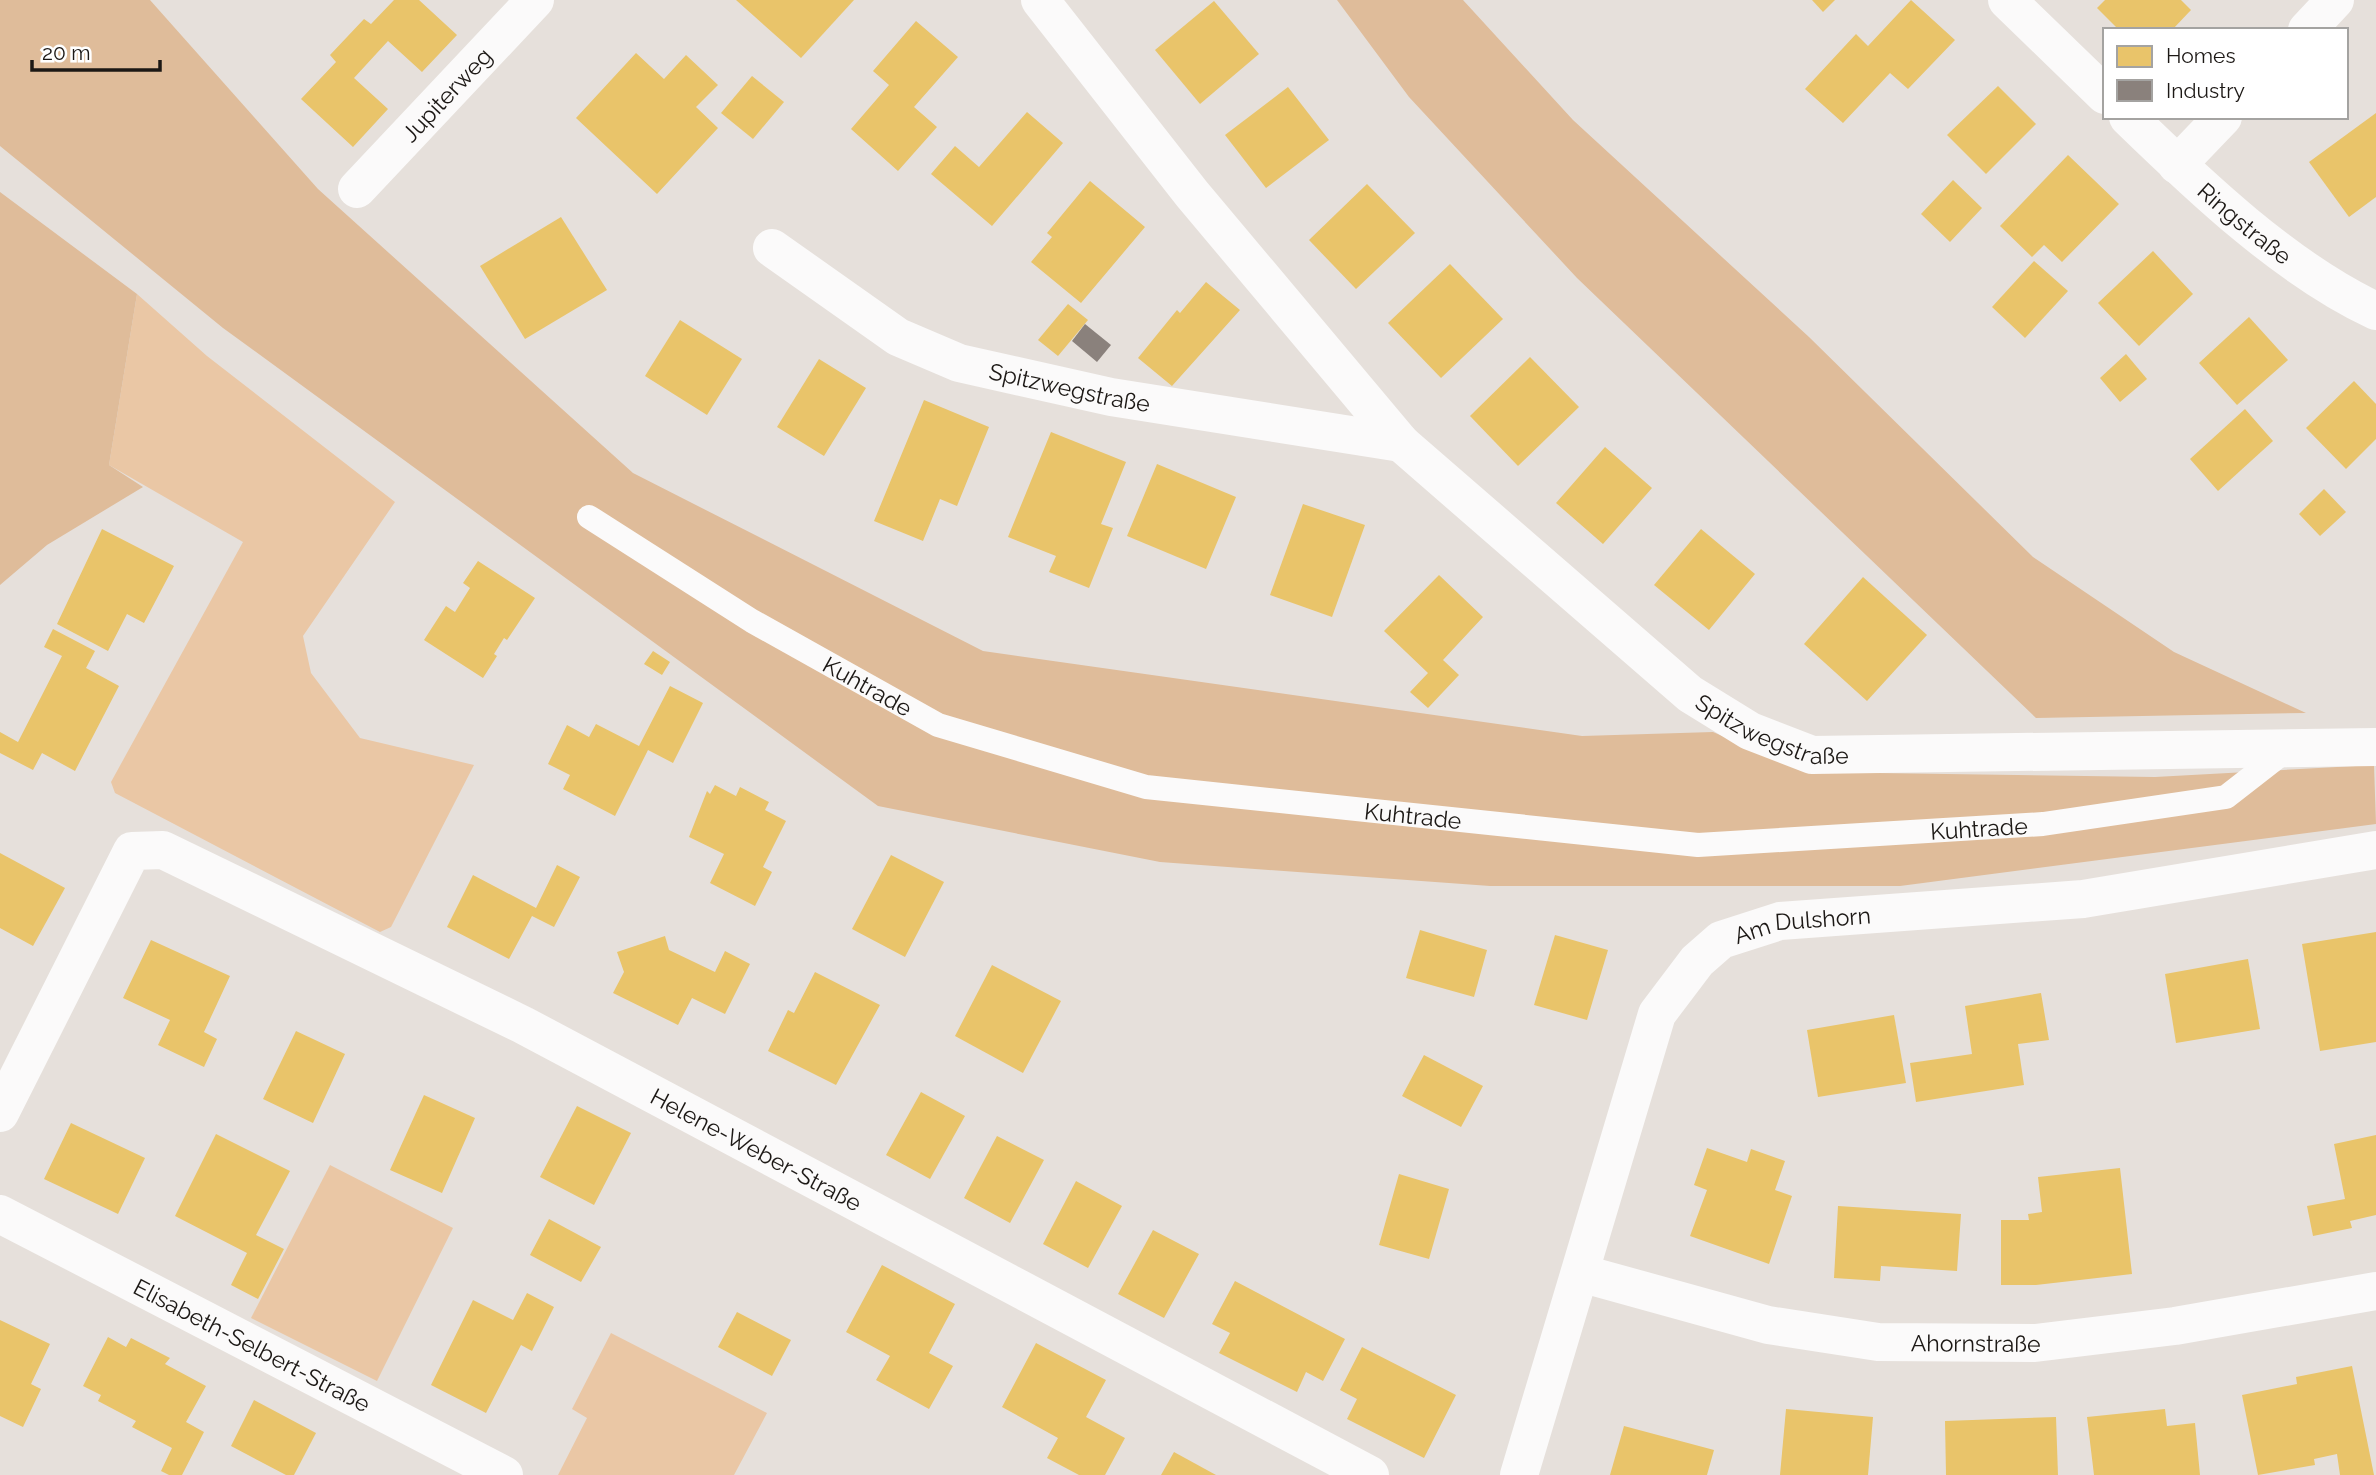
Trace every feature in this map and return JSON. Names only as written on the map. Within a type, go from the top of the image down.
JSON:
[{"type":"street","name":"Jupiterweg","points":[[357,189],[536,0]]},
{"type":"street","name":"Spitzwegstraße","points":[[1040,0],[1226,235],[1401,443],[1690,694],[1750,731],[1812,755],[2242,749],[2285,751],[2376,747]]},
{"type":"street","points":[[2007,0],[2103,93]]},
{"type":"street","points":[[2309,28],[2335,0]]},
{"type":"street","name":"Ringstraße","points":[[2130,119],[2177,165],[2251,229],[2348,298],[2376,311]]},
{"type":"street","points":[[2177,165],[2221,119]]},
{"type":"street","name":"Spitzwegstraße","points":[[772,248],[898,337],[959,363],[1111,397],[1401,443]]},
{"type":"street","name":"Helene-Weber-Straße","points":[[0,1113],[132,850],[163,850],[523,1025],[1370,1475]]},
{"type":"street","name":"Am Dulshorn","points":[[1519,1475],[1657,1014],[1697,961],[1721,940],[1780,921],[2083,899],[2376,850]]},
{"type":"street","name":"Elisabeth-Selbert-Straße","points":[[0,1214],[504,1475]]},
{"type":"street","name":"Ahornstraße","points":[[1580,1273],[1769,1325],[1878,1342],[2035,1343],[2175,1326],[2376,1291]]},
{"type":"lane","name":"Kuhtrade","points":[[589,517],[752,621],[938,725],[1146,787],[1698,845],[2043,824],[2226,797],[2285,751]]},
{"type":"shaded area","points":[[0,0],[150,0],[318,189],[633,473],[983,651],[1582,736],[1713,732],[1806,772],[2155,777],[2374,765],[2376,824],[1900,886],[1490,886],[1160,862],[878,806],[223,328],[0,146]]},
{"type":"shaded area","points":[[1337,0],[1463,0],[1573,120],[1809,337],[2033,557],[2174,652],[2306,713],[2036,718],[1577,278],[1409,97]]},
{"type":"shaded area","points":[[0,192],[137,294],[109,465],[143,487],[47,545],[0,585]]},
{"type":"shaded area","points":[[137,294],[207,356],[395,502],[303,636],[311,673],[360,738],[474,765],[391,927],[380,932],[115,793],[111,782],[243,542],[109,465]]},
{"type":"shaded area","points":[[330,1165],[453,1228],[377,1381],[251,1318]]},
{"type":"shaded area","points":[[611,1333],[767,1413],[734,1475],[558,1475],[587,1418],[572,1409]]},
{"type":"building: Homes","points":[[394,0],[419,0],[457,35],[422,72],[388,41],[354,78],[388,109],[353,147],[301,99],[336,62],[330,55],[364,19],[371,24]]},
{"type":"building: Homes","points":[[736,0],[854,0],[801,58]]},
{"type":"building: Homes","points":[[1812,0],[1835,0],[1823,12]]},
{"type":"building: Homes","points":[[1911,0],[1955,40],[1908,89],[1890,73],[1843,123],[1805,89],[1856,34],[1868,46]]},
{"type":"building: Homes","points":[[2105,0],[2181,0],[2191,10],[2174,28],[2117,28],[2097,8]]},
{"type":"building: Homes","points":[[1214,1],[1259,54],[1200,104],[1155,50]]},
{"type":"building: Homes","points":[[916,21],[958,57],[914,107],[937,127],[898,171],[851,129],[889,85],[873,71]]},
{"type":"building: Homes","points":[[636,53],[664,79],[686,55],[718,85],[696,107],[718,128],[657,194],[576,118]]},
{"type":"building: Homes","points":[[752,76],[784,102],[753,139],[721,113]]},
{"type":"building: Homes","points":[[1998,86],[2036,124],[1986,174],[1947,135]]},
{"type":"building: Homes","points":[[1288,87],[1329,140],[1266,188],[1225,135]]},
{"type":"building: Homes","points":[[1027,112],[1063,143],[992,226],[931,174],[955,146],[979,167]]},
{"type":"building: Homes","points":[[2376,113],[2376,197],[2349,217],[2309,162]]},
{"type":"building: Homes","points":[[2068,155],[2119,204],[2062,262],[2044,245],[2032,257],[2000,226]]},
{"type":"building: Homes","points":[[1953,180],[1982,208],[1950,242],[1921,214]]},
{"type":"building: Homes","points":[[1090,181],[1145,227],[1081,303],[1031,262],[1052,237],[1047,233]]},
{"type":"building: Homes","points":[[1367,184],[1415,233],[1356,289],[1309,240]]},
{"type":"building: Homes","points":[[561,217],[607,290],[525,339],[480,266]]},
{"type":"building: Homes","points":[[2153,251],[2193,294],[2139,346],[2098,303]]},
{"type":"building: Homes","points":[[2034,261],[2068,291],[2025,338],[1992,307]]},
{"type":"building: Homes","points":[[1450,264],[1503,319],[1441,378],[1388,323]]},
{"type":"building: Homes","points":[[1206,282],[1240,310],[1172,386],[1138,358],[1177,310],[1180,313]]},
{"type":"building: Homes","points":[[1068,304],[1088,320],[1058,356],[1038,340]]},
{"type":"building: Homes","points":[[2249,317],[2288,360],[2237,405],[2199,363]]},
{"type":"building: Homes","points":[[680,320],[742,359],[707,415],[645,376]]},
{"type":"building: Homes","points":[[2126,354],[2147,379],[2120,402],[2100,378]]},
{"type":"building: Homes","points":[[1530,357],[1579,407],[1518,466],[1470,416]]},
{"type":"building: Homes","points":[[819,359],[866,388],[824,456],[777,427]]},
{"type":"building: Homes","points":[[2354,381],[2376,404],[2376,439],[2346,469],[2306,428]]},
{"type":"building: Homes","points":[[924,400],[989,427],[957,506],[940,499],[923,541],[874,521]]},
{"type":"building: Homes","points":[[2245,409],[2273,441],[2218,491],[2190,459]]},
{"type":"building: Homes","points":[[1051,432],[1126,462],[1101,524],[1113,528],[1089,588],[1049,572],[1056,556],[1008,537]]},
{"type":"building: Homes","points":[[1605,447],[1652,488],[1603,544],[1556,503]]},
{"type":"building: Homes","points":[[1157,464],[1236,497],[1206,569],[1127,536]]},
{"type":"building: Homes","points":[[2324,489],[2346,512],[2320,536],[2299,514]]},
{"type":"building: Homes","points":[[1303,504],[1365,525],[1332,617],[1270,595]]},
{"type":"building: Homes","points":[[102,529],[174,566],[144,623],[127,614],[108,651],[57,624]]},
{"type":"building: Homes","points":[[1701,529],[1755,574],[1709,630],[1654,585]]},
{"type":"building: Homes","points":[[478,561],[535,598],[507,640],[504,638],[494,654],[497,656],[483,678],[424,640],[446,606],[455,612],[470,588],[463,583]]},
{"type":"building: Homes","points":[[1439,575],[1483,617],[1443,660],[1459,675],[1428,708],[1410,692],[1428,673],[1384,631]]},
{"type":"building: Homes","points":[[1863,577],[1927,635],[1867,701],[1804,644]]},
{"type":"building: Homes","points":[[53,629],[95,651],[86,668],[119,686],[75,771],[42,753],[33,770],[0,753],[0,732],[18,742],[62,656],[44,647]]},
{"type":"building: Homes","points":[[653,651],[670,662],[662,675],[644,664]]},
{"type":"building: Homes","points":[[670,686],[703,703],[673,763],[648,750],[615,816],[563,789],[570,775],[548,764],[567,725],[589,737],[596,724],[639,746]]},
{"type":"building: Homes","points":[[715,785],[736,796],[740,787],[769,802],[765,810],[786,821],[763,867],[772,872],[755,906],[710,883],[724,854],[689,837],[707,791],[710,794]]},
{"type":"building: Homes","points":[[0,853],[65,888],[33,946],[0,928]]},
{"type":"building: Homes","points":[[891,855],[944,882],[905,957],[852,929]]},
{"type":"building: Homes","points":[[557,865],[580,877],[554,927],[532,916],[509,959],[447,927],[473,875],[536,908]]},
{"type":"building: Homes","points":[[1420,930],[1487,950],[1474,997],[1406,978]]},
{"type":"building: Homes","points":[[2376,932],[2376,1042],[2320,1051],[2302,944]]},
{"type":"building: Homes","points":[[1555,935],[1608,950],[1587,1020],[1534,1005]]},
{"type":"building: Homes","points":[[665,936],[669,950],[715,972],[725,951],[750,964],[725,1014],[692,998],[678,1025],[613,993],[624,972],[617,952]]},
{"type":"building: Homes","points":[[151,940],[230,976],[204,1032],[217,1039],[204,1067],[158,1045],[170,1020],[123,998]]},
{"type":"building: Homes","points":[[2248,959],[2260,1029],[2176,1043],[2165,974]]},
{"type":"building: Homes","points":[[992,965],[1061,1001],[1023,1073],[955,1036]]},
{"type":"building: Homes","points":[[815,972],[880,1005],[836,1085],[768,1051],[788,1010],[794,1013]]},
{"type":"building: Homes","points":[[2041,993],[2049,1040],[2018,1044],[2024,1085],[1916,1102],[1910,1063],[1972,1054],[1965,1006]]},
{"type":"building: Homes","points":[[1894,1015],[1906,1083],[1818,1097],[1807,1030]]},
{"type":"building: Homes","points":[[296,1031],[345,1054],[313,1123],[263,1099]]},
{"type":"building: Homes","points":[[1424,1055],[1483,1086],[1461,1127],[1402,1096]]},
{"type":"building: Homes","points":[[921,1092],[965,1116],[930,1179],[886,1155]]},
{"type":"building: Homes","points":[[424,1095],[475,1118],[442,1193],[390,1170]]},
{"type":"building: Homes","points":[[577,1106],[631,1133],[594,1205],[540,1177]]},
{"type":"building: Homes","points":[[71,1123],[145,1158],[118,1214],[44,1179]]},
{"type":"building: Homes","points":[[216,1134],[290,1171],[256,1235],[284,1249],[258,1299],[231,1285],[247,1253],[175,1216]]},
{"type":"building: Homes","points":[[2376,1135],[2376,1215],[2350,1221],[2352,1228],[2313,1236],[2307,1206],[2345,1199],[2334,1144]]},
{"type":"building: Homes","points":[[997,1136],[1044,1160],[1010,1223],[964,1198]]},
{"type":"building: Homes","points":[[1707,1148],[1747,1162],[1751,1149],[1785,1161],[1775,1190],[1792,1196],[1769,1264],[1690,1236],[1707,1190],[1694,1185]]},
{"type":"building: Homes","points":[[2120,1168],[2132,1274],[2036,1285],[2001,1285],[2001,1220],[2029,1220],[2028,1214],[2042,1212],[2038,1177]]},
{"type":"building: Homes","points":[[1399,1174],[1449,1189],[1429,1259],[1379,1245]]},
{"type":"building: Homes","points":[[1076,1181],[1122,1206],[1088,1268],[1043,1244]]},
{"type":"building: Homes","points":[[1838,1206],[1961,1214],[1957,1271],[1881,1266],[1880,1281],[1834,1278]]},
{"type":"building: Homes","points":[[549,1219],[601,1247],[581,1282],[530,1255]]},
{"type":"building: Homes","points":[[1153,1230],[1199,1254],[1164,1318],[1118,1294]]},
{"type":"building: Homes","points":[[882,1265],[955,1304],[929,1353],[953,1366],[929,1409],[876,1380],[890,1356],[846,1332]]},
{"type":"building: Homes","points":[[1235,1281],[1345,1339],[1323,1381],[1306,1372],[1297,1392],[1219,1353],[1230,1333],[1212,1324]]},
{"type":"building: Homes","points":[[527,1293],[554,1307],[532,1351],[521,1345],[486,1413],[431,1385],[473,1300],[513,1320]]},
{"type":"building: Homes","points":[[737,1312],[791,1340],[772,1376],[718,1347]]},
{"type":"building: Homes","points":[[0,1320],[50,1344],[31,1384],[41,1389],[23,1427],[0,1416]]},
{"type":"building: Homes","points":[[108,1337],[126,1347],[131,1338],[170,1358],[165,1364],[206,1386],[186,1422],[204,1432],[182,1475],[169,1475],[161,1471],[172,1448],[132,1427],[136,1421],[98,1401],[101,1395],[83,1386]]},
{"type":"building: Homes","points":[[1036,1343],[1106,1380],[1086,1417],[1125,1438],[1105,1475],[1079,1475],[1047,1458],[1058,1438],[1002,1407]]},
{"type":"building: Homes","points":[[1362,1347],[1456,1395],[1424,1458],[1347,1419],[1357,1399],[1340,1390]]},
{"type":"building: Homes","points":[[2352,1366],[2374,1475],[2340,1475],[2337,1454],[2314,1459],[2315,1465],[2258,1475],[2242,1395],[2297,1384],[2296,1377]]},
{"type":"building: Homes","points":[[254,1400],[316,1433],[294,1475],[286,1475],[231,1446]]},
{"type":"building: Homes","points":[[1786,1409],[1873,1417],[1868,1475],[1780,1475]]},
{"type":"building: Homes","points":[[2165,1409],[2167,1426],[2195,1423],[2200,1475],[2094,1475],[2087,1417]]},
{"type":"building: Homes","points":[[2056,1417],[2058,1475],[1946,1475],[1945,1421]]},
{"type":"building: Homes","points":[[1624,1426],[1714,1450],[1707,1475],[1610,1475]]},
{"type":"building: Homes","points":[[1174,1452],[1216,1475],[1161,1475]]},
{"type":"building: Industry","points":[[1085,324],[1111,345],[1097,362],[1072,341]]}]
